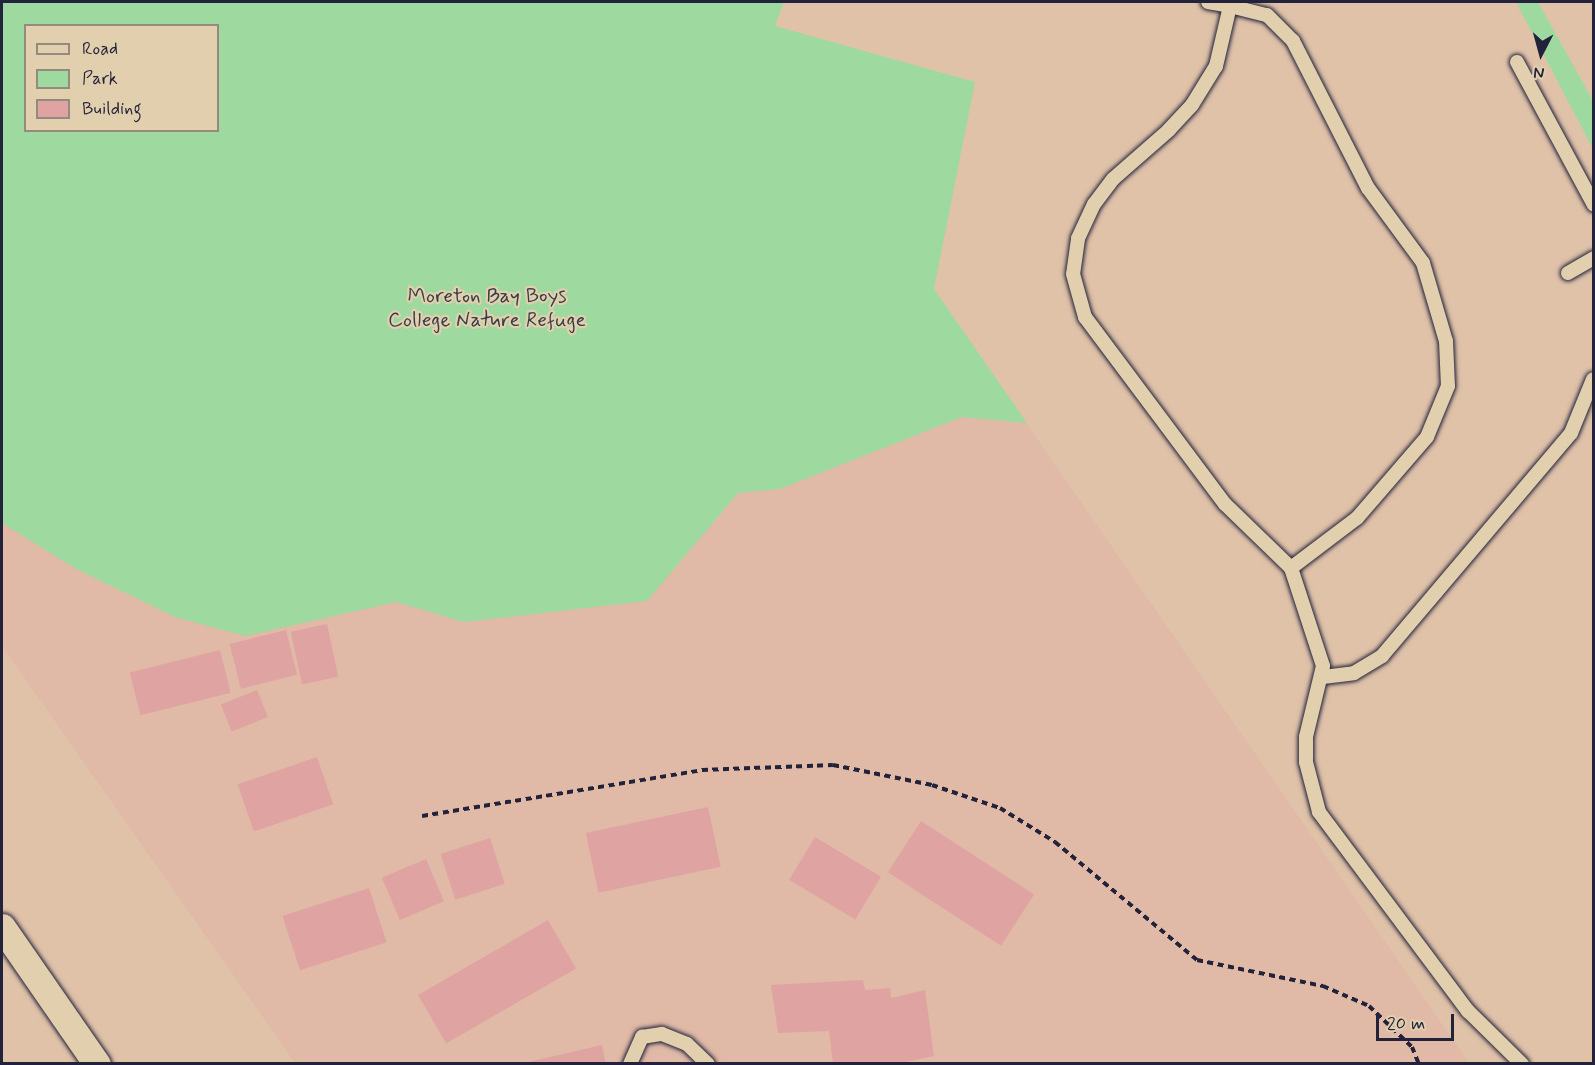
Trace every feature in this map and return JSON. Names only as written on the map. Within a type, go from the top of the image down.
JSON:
[{"type":"street","points":[[2,927],[98,1064]]},
{"type":"lane","points":[[1208,2],[1267,15],[1293,40],[1368,188],[1423,263],[1446,341],[1448,386],[1427,437],[1357,518],[1291,568]]},
{"type":"lane","points":[[1230,6],[1216,66],[1192,105],[1113,180],[1094,204],[1078,239],[1073,274],[1085,317],[1225,504],[1291,568],[1311,622],[1323,677],[1306,737],[1306,762],[1319,812],[1468,1011],[1522,1064]]},
{"type":"lane","points":[[1517,62],[1593,205]]},
{"type":"lane","points":[[1568,273],[1593,258]]},
{"type":"lane","points":[[1323,677],[1354,673],[1382,657],[1571,433],[1593,379]]},
{"type":"lane","points":[[630,1064],[642,1037],[662,1034],[687,1044],[708,1064]]},
{"type":"path","points":[[422,816],[702,770],[833,765],[932,785],[1000,808],[1055,842],[1197,960],[1323,986],[1369,1006],[1412,1047],[1419,1064]]},
{"type":"shaded area","points":[[816,119],[1469,1063],[295,1063],[2,646],[2,469]]},
{"type":"green space","name":"Moreton Bay Boys College Nature Refuge","points":[[2,2],[784,2],[775,26],[975,82],[934,289],[1027,423],[962,417],[780,489],[738,493],[647,601],[464,622],[396,602],[245,636],[175,617],[76,569],[2,523]]},
{"type":"green space","points":[[1516,2],[1538,2],[1593,101],[1593,149]]},
{"type":"building","points":[[327,624],[338,677],[302,685],[291,632]]},
{"type":"building","points":[[286,630],[297,675],[241,689],[230,644]]},
{"type":"building","points":[[220,650],[231,693],[140,715],[130,672]]},
{"type":"building","points":[[257,690],[268,717],[232,731],[221,705]]},
{"type":"building","points":[[317,757],[333,804],[254,832],[238,784]]},
{"type":"building","points":[[708,807],[721,867],[598,893],[586,833]]},
{"type":"building","points":[[921,821],[1034,895],[1001,946],[888,872]]},
{"type":"building","points":[[815,837],[881,877],[855,920],[789,880]]},
{"type":"building","points":[[490,838],[505,884],[455,900],[441,854]]},
{"type":"building","points":[[426,859],[444,901],[400,920],[382,878]]},
{"type":"building","points":[[369,888],[387,942],[300,970],[282,916]]},
{"type":"building","points":[[548,920],[576,968],[446,1043],[418,995]]},
{"type":"building","points":[[863,980],[865,990],[890,988],[891,998],[925,990],[934,1056],[897,1064],[833,1064],[829,1031],[778,1033],[771,985]]},
{"type":"building","points":[[602,1045],[606,1064],[524,1064],[524,1063]]}]
